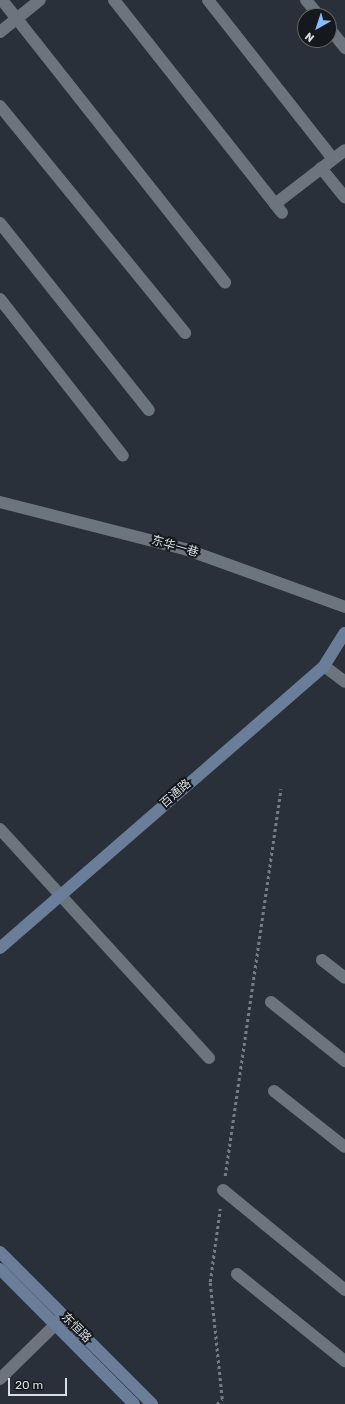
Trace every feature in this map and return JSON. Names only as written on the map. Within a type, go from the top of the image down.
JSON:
[{"type":"street","points":[[2,0],[225,282]]},
{"type":"street","points":[[0,32],[40,0]]},
{"type":"street","points":[[114,0],[278,208],[321,168],[345,150]]},
{"type":"street","points":[[208,0],[333,159]]},
{"type":"street","points":[[306,0],[312,8]]},
{"type":"street","points":[[337,38],[345,48]]},
{"type":"street","points":[[0,106],[185,333]]},
{"type":"street","points":[[321,168],[345,198]]},
{"type":"street","points":[[0,223],[149,410]]},
{"type":"street","points":[[0,299],[123,456]]},
{"type":"street","name":"东华一巷","points":[[0,502],[184,549],[345,607]]},
{"type":"street","name":"百通路","points":[[0,948],[324,666],[345,633]]},
{"type":"street","points":[[324,666],[345,682]]},
{"type":"street","points":[[0,829],[209,1058]]},
{"type":"street","points":[[322,960],[345,978]]},
{"type":"street","points":[[271,1002],[345,1061]]},
{"type":"street","points":[[274,1091],[345,1147]]},
{"type":"street","points":[[223,1190],[345,1290]]},
{"type":"street","name":"东恒路","points":[[0,1252],[134,1404]]},
{"type":"street","name":"东恒路","points":[[0,1269],[60,1320],[152,1404]]},
{"type":"street","points":[[237,1274],[345,1362]]},
{"type":"street","points":[[0,1379],[60,1320]]},
{"type":"path","points":[[217,1404],[222,1399],[210,1282],[281,789]]}]
